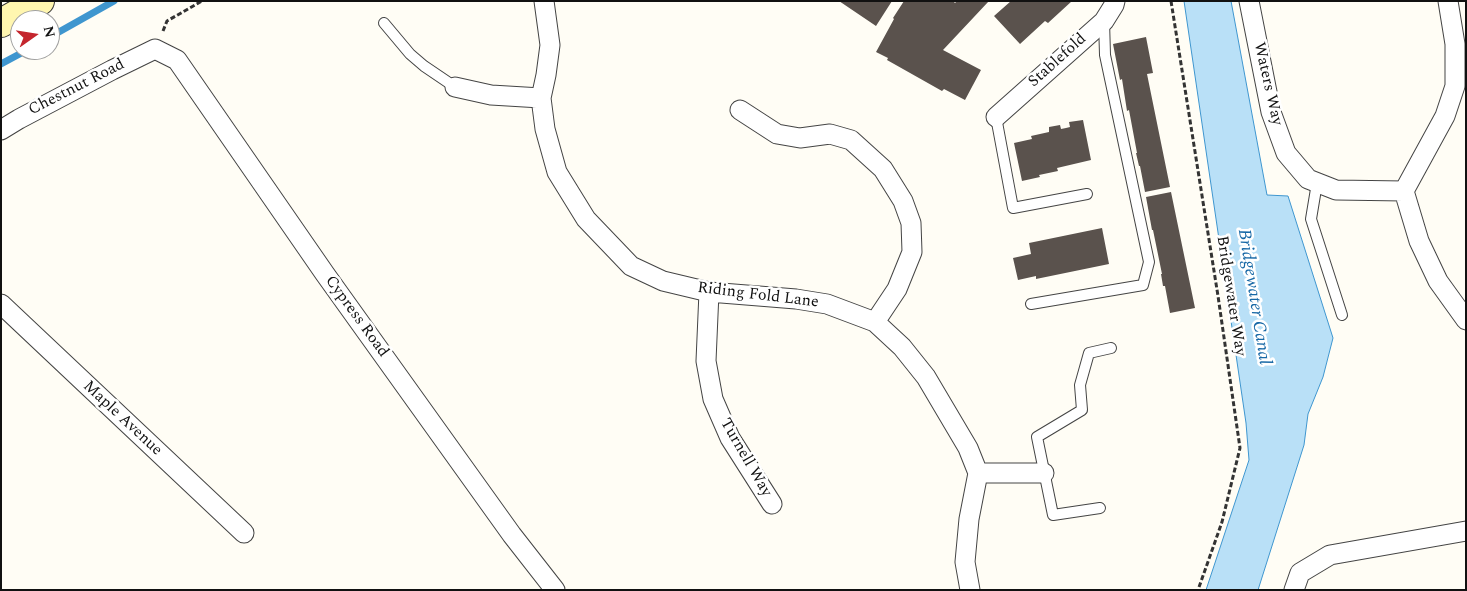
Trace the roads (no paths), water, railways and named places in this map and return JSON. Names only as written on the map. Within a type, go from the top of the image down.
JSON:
[{"type":"main road","points":[[1,24],[40,1]]},
{"type":"street","name":"Stablefold","points":[[996,117],[1104,20],[1115,1]]},
{"type":"street","name":"Waters Way","points":[[1248,1],[1271,112],[1286,153],[1308,179],[1336,190],[1404,191]]},
{"type":"street","points":[[1448,1],[1461,87],[1404,191],[1419,241],[1438,281],[1466,320]]},
{"type":"street","name":"Riding Fold Lane","points":[[550,2],[550,45],[541,98],[545,129],[557,172],[586,220],[631,266],[663,281],[709,292],[796,299],[827,304],[875,322],[902,348],[926,377],[968,448],[978,473]]},
{"type":"street","name":"Chestnut Road","points":[[1,130],[103,74],[155,49]]},
{"type":"street","name":"Cypress Road","points":[[155,49],[177,60],[325,274],[512,535],[555,590]]},
{"type":"street","points":[[455,87],[491,95],[541,98]]},
{"type":"street","points":[[740,110],[777,134],[800,138],[830,134],[851,140],[883,170],[903,201],[911,223],[912,252],[897,289],[875,322]]},
{"type":"street","name":"Turnell Way","points":[[709,292],[706,361],[713,399],[730,438],[772,504]]},
{"type":"street","name":"Maple Avenue","points":[[1,304],[244,533]]},
{"type":"street","points":[[970,590],[965,562],[969,519],[978,473],[1044,473]]},
{"type":"street","points":[[1294,590],[1300,573],[1330,555],[1466,531]]},
{"type":"lane","points":[[1031,304],[1143,285],[1149,262],[1105,55],[1104,20]]},
{"type":"lane","points":[[384,23],[410,54],[455,87]]},
{"type":"lane","points":[[996,117],[1013,208],[1087,194]]},
{"type":"lane","points":[[1317,183],[1311,219],[1342,315]]},
{"type":"lane","points":[[1100,508],[1053,515],[1036,437],[1082,410],[1080,385],[1089,353],[1111,348]]},
{"type":"water","name":"Bridgewater Canal","points":[[1184,1],[1231,1],[1267,195],[1288,196],[1333,338],[1323,377],[1308,414],[1304,445],[1258,590],[1206,590],[1249,460],[1246,423]]},
{"type":"waterway","points":[[60,31],[114,1]]},
{"type":"waterway","points":[[1,64],[10,59]]}]
